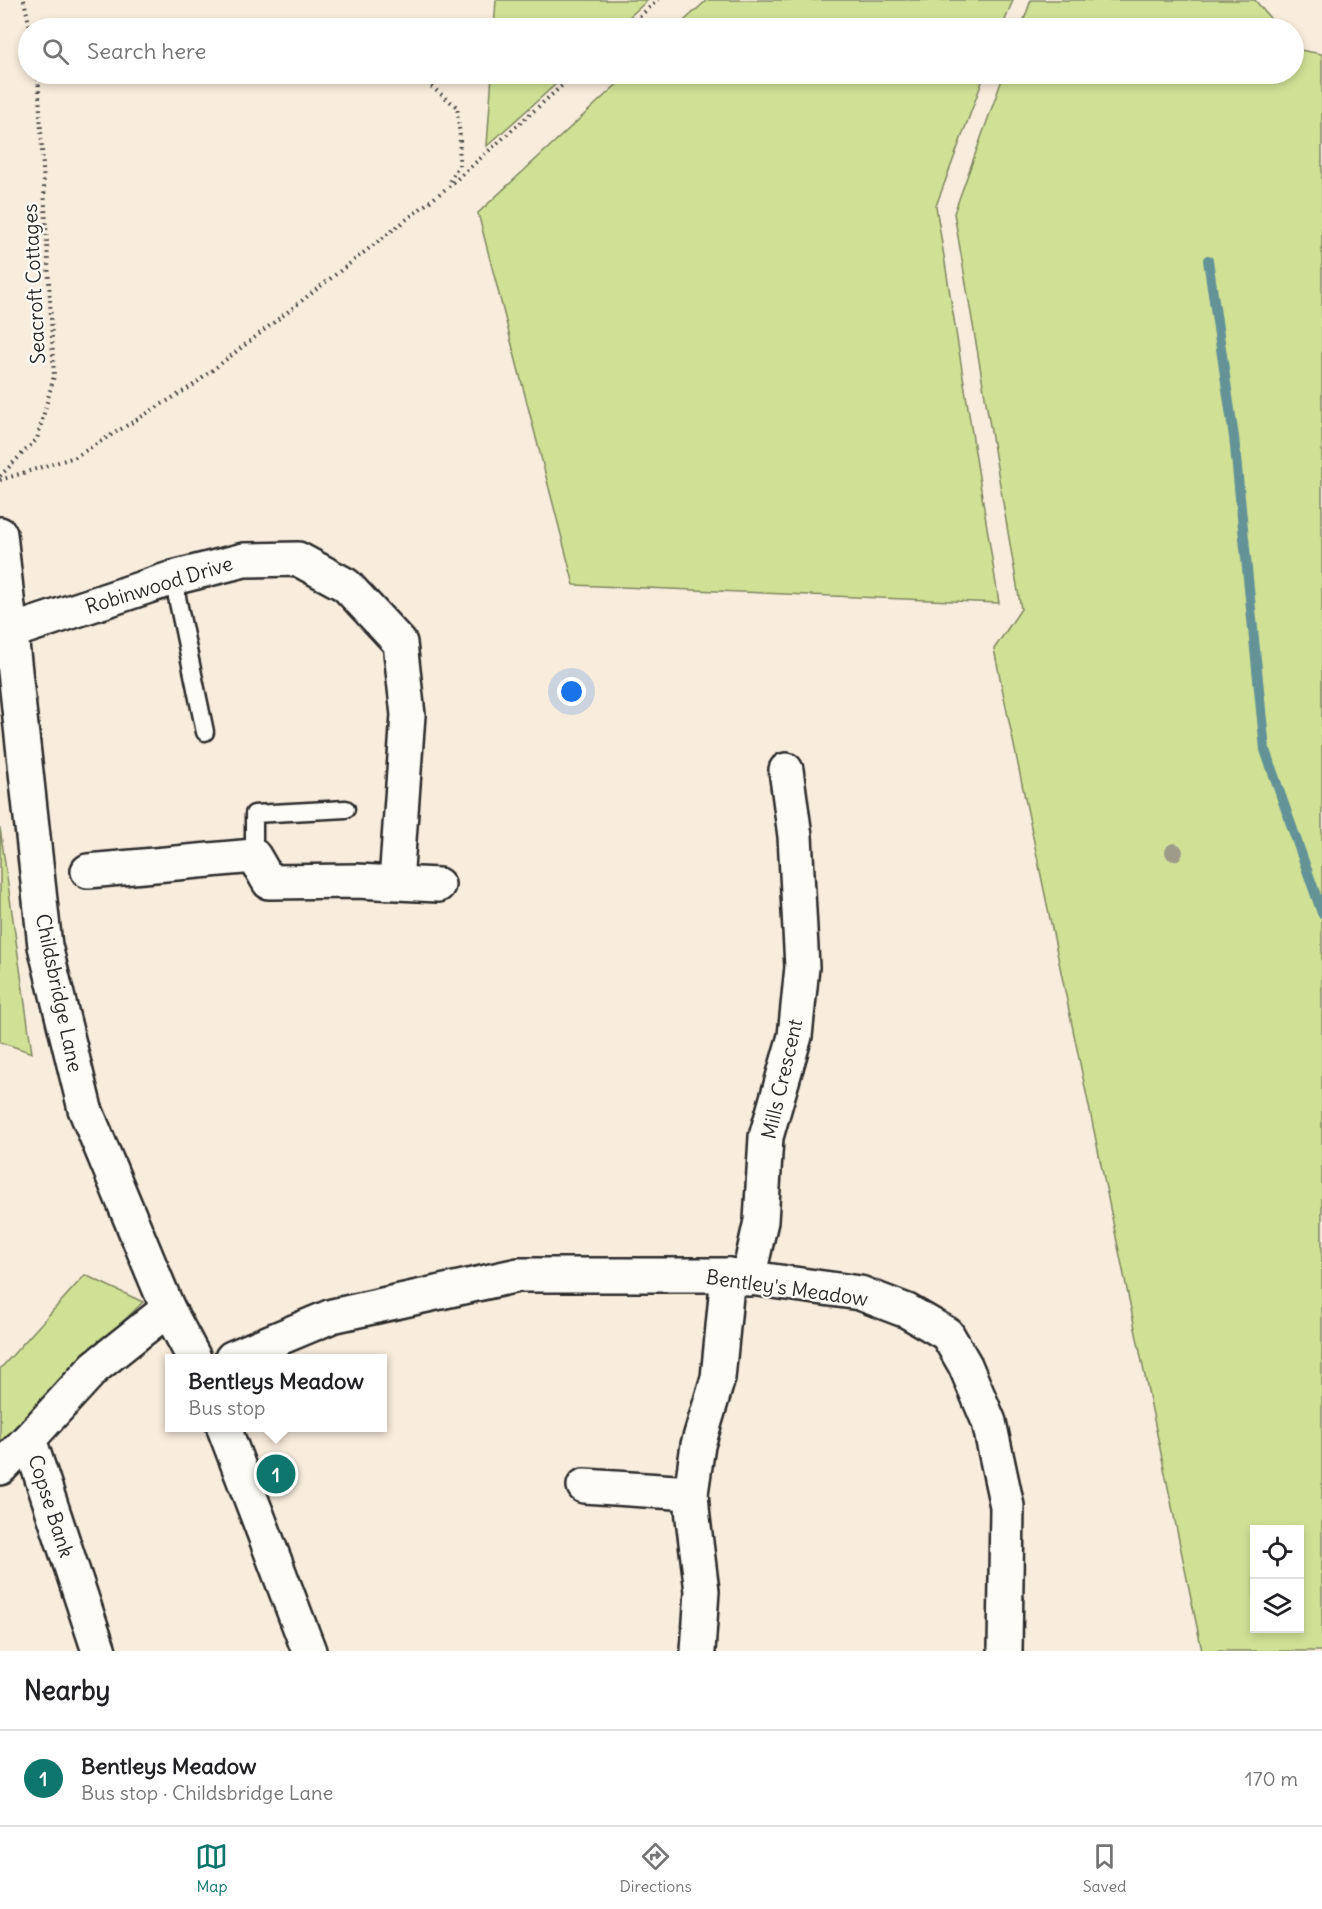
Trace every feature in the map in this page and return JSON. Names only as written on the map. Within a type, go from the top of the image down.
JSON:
[{"type":"street","name":"Childsbridge Lane","points":[[0,534],[48,957],[85,1109],[168,1309],[191,1354]]},
{"type":"street","name":"Robinwood Drive","points":[[10,632],[173,578],[244,560],[298,559],[346,585],[400,643],[408,715],[396,882]]},
{"type":"street","name":"Mills Crescent","points":[[698,1651],[702,1591],[691,1493],[698,1445],[718,1378],[738,1277],[761,1221],[766,1137],[795,1036],[802,967],[795,836],[787,770]]},
{"type":"street","points":[[88,871],[254,856],[269,882],[356,881],[438,885]]},
{"type":"street","name":"Bentley's Meadow","points":[[244,1354],[332,1316],[518,1275],[738,1277],[860,1293],[907,1311],[946,1334],[965,1365],[989,1422],[1007,1506],[1005,1651]]},
{"type":"street","name":"Copse Bank","points":[[99,1651],[29,1439],[95,1368],[168,1309]]},
{"type":"street","points":[[226,1432],[309,1651]]},
{"type":"street","points":[[0,1468],[29,1439]]},
{"type":"street","points":[[584,1486],[691,1493]]},
{"type":"lane","points":[[173,578],[205,732]]},
{"type":"lane","points":[[254,856],[254,814],[346,809]]},
{"type":"path","points":[[24,0],[28,18]]},
{"type":"path","points":[[637,18],[658,0]]},
{"type":"path","name":"Seacroft Cottages","points":[[0,478],[37,439],[54,376],[39,84]]},
{"type":"path","points":[[428,84],[458,107],[459,165],[447,188]]},
{"type":"path","points":[[0,478],[75,457],[192,386],[447,188],[564,84]]},
{"type":"green space","points":[[496,0],[648,0],[628,18],[495,18]]},
{"type":"green space","points":[[707,0],[1013,0],[1006,18],[687,18]]},
{"type":"green space","points":[[1031,0],[1255,0],[1270,18],[1025,18]]},
{"type":"green space","points":[[1304,51],[1322,54],[1322,1651],[1202,1651],[994,649],[1021,609],[954,213],[1000,84],[1304,84]]},
{"type":"green space","points":[[491,84],[556,84],[487,146]]},
{"type":"green space","points":[[617,84],[981,84],[936,206],[999,603],[574,585],[478,213]]},
{"type":"green space","points":[[0,828],[32,1053],[0,1042]]},
{"type":"green space","points":[[85,1275],[143,1302],[0,1443],[0,1369]]},
{"type":"waterway","points":[[1208,260],[1234,437],[1265,750],[1322,913]]},
{"type":"place","name":"Bentleys Meadow","points":[[276,1474]]}]
